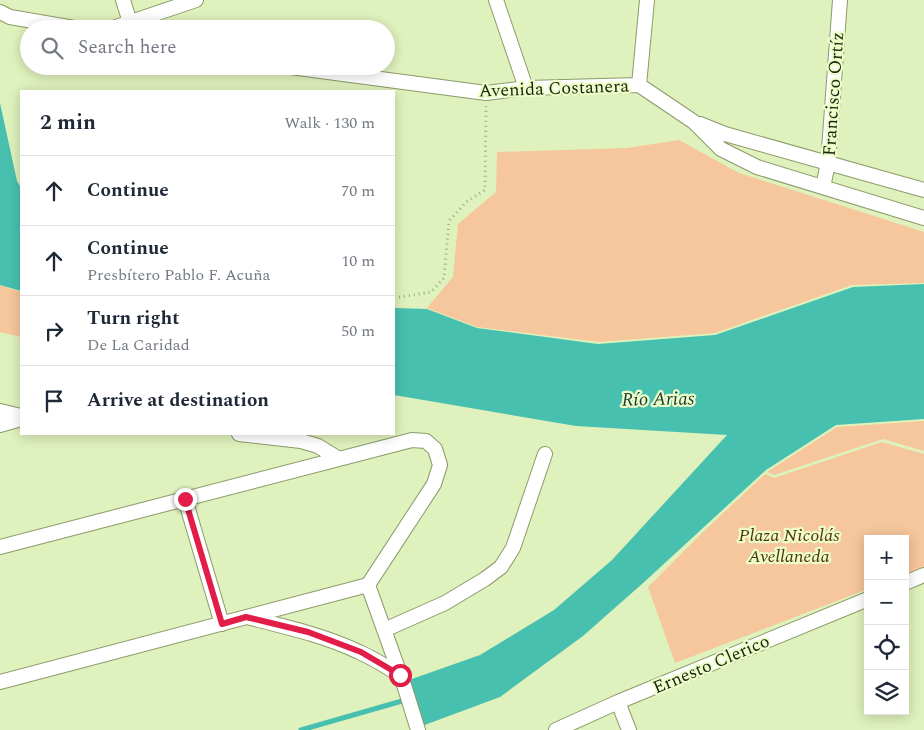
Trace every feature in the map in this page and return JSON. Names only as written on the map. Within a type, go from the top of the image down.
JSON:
[{"type":"street","points":[[123,0],[129,20]]},
{"type":"street","points":[[144,20],[196,0]]},
{"type":"street","points":[[496,0],[526,88]]},
{"type":"street","points":[[639,85],[647,0]]},
{"type":"street","name":"Francisco Ortíz","points":[[823,187],[828,163],[840,0]]},
{"type":"street","points":[[5,15],[32,20]]},
{"type":"street","name":"Avenida Costanera","points":[[351,75],[486,93],[526,88],[639,85],[694,122],[721,149],[758,167],[924,218]]},
{"type":"street","name":"Avenida Costanera","points":[[694,122],[725,134],[924,190]]},
{"type":"street","points":[[0,411],[20,416]]},
{"type":"street","points":[[0,425],[20,420]]},
{"type":"street","points":[[248,435],[301,441],[318,446],[339,459]]},
{"type":"street","points":[[0,547],[412,440],[426,441],[435,449],[440,465],[434,484],[368,585],[0,682]]},
{"type":"street","points":[[384,630],[445,603],[500,568],[513,548],[545,454]]},
{"type":"street","points":[[185,499],[222,624]]},
{"type":"street","points":[[909,582],[924,576]]},
{"type":"street","points":[[368,585],[417,727]]},
{"type":"street","name":"Ernesto Clerico","points":[[556,730],[618,702],[864,601]]},
{"type":"street","points":[[246,617],[308,632],[361,652],[402,681]]},
{"type":"street","points":[[618,702],[629,730]]},
{"type":"path","points":[[395,298],[431,292],[444,278],[449,221],[466,202],[485,190],[486,93]]},
{"type":"green space","points":[[679,140],[739,173],[924,232],[924,283],[852,285],[715,333],[599,342],[477,327],[427,308],[453,277],[458,224],[496,192],[497,152],[627,148]]},
{"type":"green space","points":[[0,285],[20,292],[20,337],[0,332]]},
{"type":"green space","points":[[924,421],[924,451],[883,439],[774,475],[767,472],[837,427]]},
{"type":"green space","name":"Plaza Nicolás Avellaneda","points":[[882,442],[924,454],[924,567],[909,573],[909,535],[864,535],[864,591],[675,663],[648,587],[765,474],[774,478]]},
{"type":"water","points":[[0,103],[17,181],[20,186],[20,291],[0,285]]},
{"type":"water","name":"Río Arias","points":[[924,284],[924,419],[836,425],[766,470],[583,636],[500,697],[422,726],[409,680],[480,655],[554,610],[612,560],[727,435],[576,426],[395,395],[395,308],[427,309],[477,328],[598,344],[715,335],[853,287]]},
{"type":"waterway","points":[[301,730],[409,699]]},
{"type":"route","points":[[185,499],[222,624],[246,617],[308,632],[361,652],[400,675]]}]
